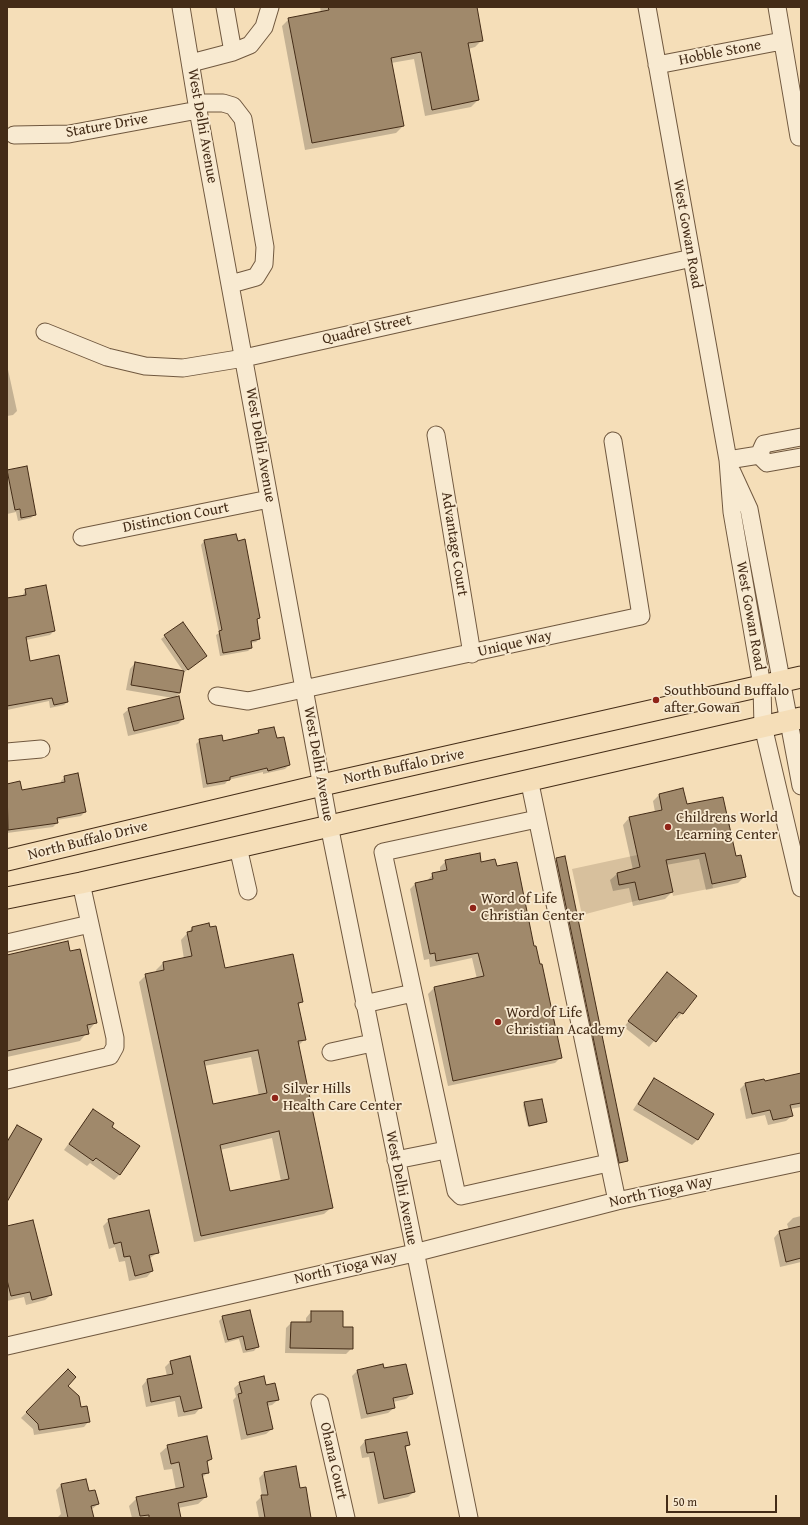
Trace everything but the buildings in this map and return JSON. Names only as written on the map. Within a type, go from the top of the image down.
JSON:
[{"type":"main road","name":"North Buffalo Drive","points":[[7,860],[322,785],[801,677]]},
{"type":"main road","points":[[7,898],[81,883],[794,719]]},
{"type":"street","name":"West Delhi Avenue","points":[[181,7],[329,825],[414,1253],[469,1518]]},
{"type":"street","points":[[225,7],[233,52]]},
{"type":"street","points":[[191,63],[233,52],[250,45],[264,27],[270,7]]},
{"type":"street","name":"West Gowan Road","points":[[647,7],[728,460],[749,509],[771,684],[763,726],[801,888]]},
{"type":"street","points":[[777,7],[799,137]]},
{"type":"street","name":"Hobble Stone","points":[[658,65],[782,41]]},
{"type":"street","name":"Stature Drive","points":[[14,135],[69,134],[198,106],[224,103],[233,106],[243,119],[265,247],[264,264],[256,277],[231,284]]},
{"type":"street","name":"Quadrel Street","points":[[45,332],[107,357],[145,366],[182,368],[244,358],[692,258]]},
{"type":"street","name":"Advantage Court","points":[[436,435],[472,654]]},
{"type":"street","points":[[798,438],[799,458],[767,463],[759,455],[764,444],[798,438]]},
{"type":"street","name":"Unique Way","points":[[217,696],[248,701],[472,654],[641,616],[613,441]]},
{"type":"street","points":[[728,460],[759,455]]},
{"type":"street","name":"Distinction Court","points":[[82,537],[270,499]]},
{"type":"street","name":"West Gowan Road","points":[[771,684],[794,719],[801,786]]},
{"type":"street","points":[[7,752],[41,749]]},
{"type":"street","points":[[529,779],[536,819],[617,1201]]},
{"type":"street","points":[[536,819],[383,852],[456,1191],[461,1196],[608,1163]]},
{"type":"street","points":[[238,847],[248,891]]},
{"type":"street","points":[[7,1080],[110,1056],[115,1046],[115,1038],[81,883]]},
{"type":"street","points":[[7,943],[90,924]]},
{"type":"street","points":[[364,1004],[413,993]]},
{"type":"street","points":[[331,1052],[372,1043]]},
{"type":"street","points":[[396,1160],[446,1150]]},
{"type":"street","name":"North Tioga Way","points":[[7,1346],[414,1253],[617,1201],[801,1162]]},
{"type":"street","name":"Ohana Court","points":[[320,1404],[346,1518]]},
{"type":"shaded area","points":[[701,831],[713,888],[673,896],[661,840]]},
{"type":"shaded area","points":[[637,855],[642,877],[639,900],[582,915],[572,869]]},
{"type":"place","name":"Southbound Buffalo after Gowan","points":[[656,700]]},
{"type":"place","name":"Childrens World Learning Center","points":[[668,827]]},
{"type":"place","name":"Word of Life Christian Center","points":[[473,908]]},
{"type":"place","name":"Word of Life Christian Academy","points":[[498,1022]]},
{"type":"place","name":"Silver Hills Health Care Center","points":[[275,1098]]}]
